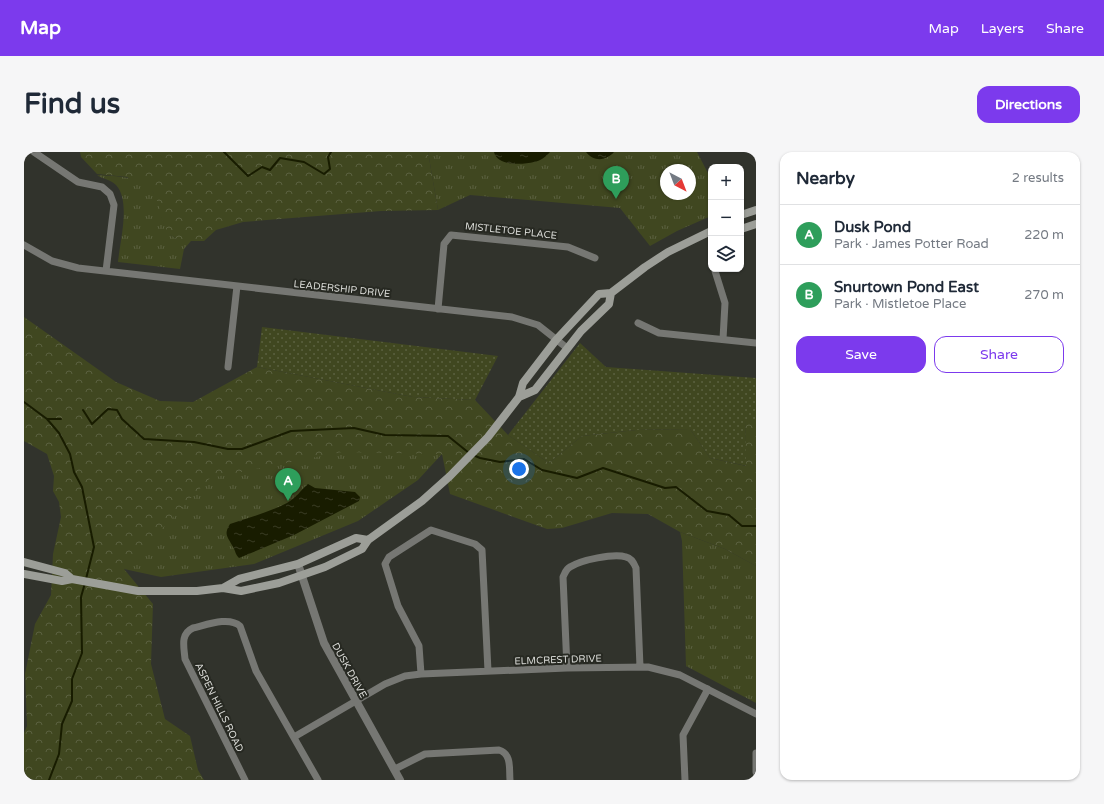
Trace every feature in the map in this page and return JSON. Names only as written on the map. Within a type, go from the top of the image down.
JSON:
[{"type":"main road","points":[[744,214],[756,210]]},
{"type":"main road","points":[[744,228],[756,224]]},
{"type":"main road","points":[[24,574],[62,581],[75,580],[138,591],[186,591],[223,588],[242,591],[302,576],[333,564],[362,549],[368,540],[402,517],[450,476],[498,425],[519,397],[523,383],[556,340],[599,294],[611,293],[645,267],[668,252],[708,232]]},
{"type":"main road","points":[[519,397],[535,390],[567,348],[609,304],[611,293]]},
{"type":"main road","points":[[223,588],[239,579],[298,564],[356,538],[368,540]]},
{"type":"main road","points":[[24,562],[65,573],[75,580]]},
{"type":"street","points":[[34,152],[78,182],[102,187],[110,194],[114,205],[106,271]]},
{"type":"street","name":"MISTLETOE PLACE","points":[[438,309],[444,244],[451,235],[568,247],[595,258]]},
{"type":"street","name":"LEADERSHIP DRIVE","points":[[24,246],[45,258],[60,264],[106,271],[512,317],[526,320],[538,325],[567,348]]},
{"type":"street","points":[[714,272],[725,303],[723,340]]},
{"type":"street","points":[[228,367],[237,286]]},
{"type":"street","points":[[638,323],[659,333],[756,343]]},
{"type":"street","points":[[422,674],[419,646],[398,606],[385,564],[389,557],[431,530],[475,544],[482,550],[488,671]]},
{"type":"street","points":[[568,668],[563,577],[571,567],[603,557],[617,556],[626,557],[631,560],[636,568],[640,667]]},
{"type":"street","name":"DUSK DRIVE","points":[[298,564],[324,643],[400,780]]},
{"type":"street","name":"ASPEN HILLS ROAD","points":[[245,780],[185,659],[183,638],[189,630],[230,621],[236,622],[240,626],[256,671],[318,780]]},
{"type":"street","name":"ELMCREST DRIVE","points":[[294,737],[390,682],[422,674],[568,668],[658,668],[674,672],[756,714]]},
{"type":"street","points":[[684,780],[683,735],[708,689]]},
{"type":"street","points":[[395,769],[425,754],[499,750],[505,754],[508,759],[510,780]]},
{"type":"street","points":[[756,753],[756,772]]},
{"type":"green space","points":[[80,152],[428,152],[438,210],[381,211],[243,222],[216,230],[204,241],[180,241],[166,232],[153,192],[127,177],[97,174],[81,157]]},
{"type":"green space","points":[[428,152],[697,152],[708,173],[708,217],[677,231],[650,246],[620,208],[470,195],[438,210]]},
{"type":"green space","points":[[97,175],[131,178],[148,186],[158,202],[166,228],[171,235],[179,239],[191,241],[184,249],[180,269],[118,262],[124,211],[123,201],[116,185],[111,181]]},
{"type":"green space","points":[[24,317],[116,382],[160,401],[193,402],[257,367],[413,397],[475,400],[508,435],[549,463],[582,436],[636,430],[690,429],[710,458],[746,466],[745,420],[756,421],[756,566],[725,549],[680,532],[648,514],[612,513],[562,528],[547,529],[450,494],[442,454],[124,569],[153,604],[151,664],[165,719],[190,736],[198,770],[204,780],[24,780],[24,733],[27,726],[25,674],[35,624],[51,595],[53,554],[61,517],[59,502],[53,491],[54,476],[47,454],[24,441]]},
{"type":"green space","points":[[262,327],[498,356],[475,400],[413,397],[257,367]]},
{"type":"green space","points":[[580,343],[606,367],[756,378],[756,421],[745,421],[747,466],[710,458],[690,429],[636,430],[582,436],[549,463],[508,435]]},
{"type":"green space","points":[[342,452],[442,454],[418,480],[358,521],[254,564],[161,577],[124,569],[210,478]]},
{"type":"green space","points":[[680,532],[725,549],[756,566],[756,703],[686,666],[682,541]]},
{"type":"water","points":[[494,152],[550,152],[538,161],[517,164],[500,160],[496,157]]},
{"type":"water","points":[[586,152],[614,152],[604,159],[596,159]]},
{"type":"water","points":[[308,484],[315,488],[355,492],[360,497],[359,501],[294,535],[239,558],[227,536],[227,531],[230,524],[287,503]]},
{"type":"waterway","points":[[224,152],[248,176],[262,167],[270,170],[280,158],[304,162],[324,174],[330,169],[328,157],[331,152]]},
{"type":"waterway","points":[[24,402],[47,419],[59,433],[70,454],[74,472],[82,487],[94,547],[86,579]]},
{"type":"waterway","points":[[83,410],[92,424],[108,409],[117,410],[122,419],[144,439],[194,442],[228,449],[242,449],[291,431],[354,428],[385,435],[448,436],[469,453]]},
{"type":"waterway","points":[[47,419],[61,419]]},
{"type":"waterway","points":[[473,455],[500,462],[524,459],[542,470],[577,478],[603,468],[665,488],[676,487],[707,511],[729,515],[742,526],[756,526]]},
{"type":"waterway","points":[[49,780],[59,754],[62,724],[72,701],[72,679],[82,653],[81,597],[85,583]]},
{"type":"place","name":"Snurtown Pond East","points":[[616,199]]},
{"type":"place","name":"Dusk Pond","points":[[288,501]]}]
